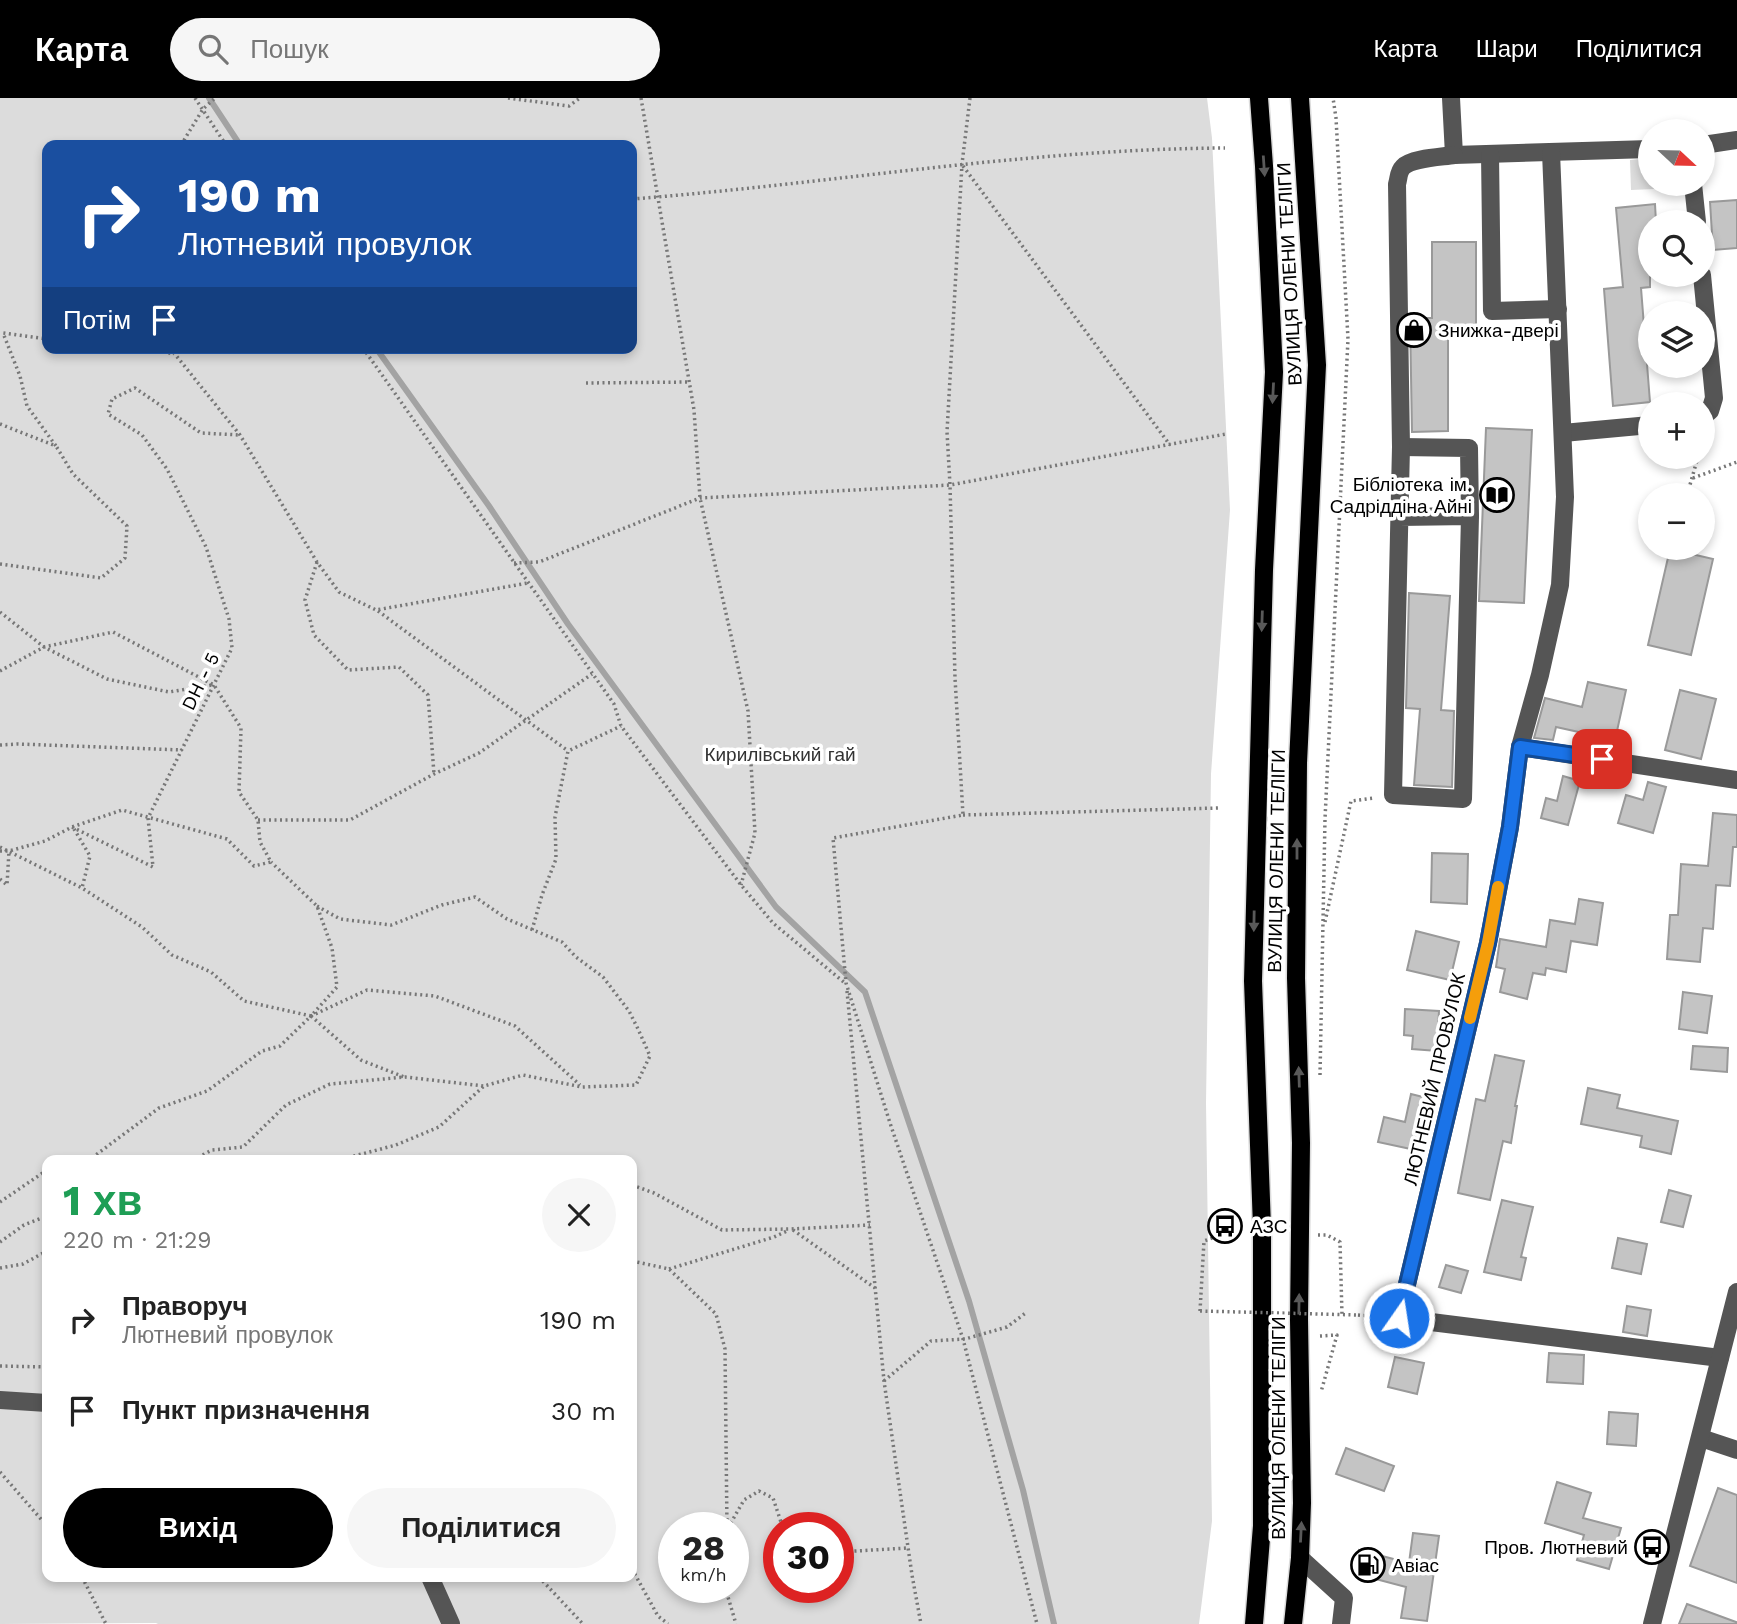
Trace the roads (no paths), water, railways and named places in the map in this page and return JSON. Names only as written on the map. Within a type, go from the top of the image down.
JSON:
[{"type":"main road","name":"ВУЛИЦЯ ОЛЕНИ ТЕЛІГИ","points":[[1254,1624],[1262,1526],[1262,1227],[1253,981],[1264,570],[1274,372],[1259,98]]},
{"type":"main road","name":"ВУЛИЦЯ ОЛЕНИ ТЕЛІГИ","points":[[1293,1624],[1302,1503],[1298,1320],[1301,1143],[1296,978],[1298,763],[1317,365],[1300,98]]},
{"type":"street","points":[[1451,98],[1454,155]]},
{"type":"street","points":[[1715,143],[1737,140]]},
{"type":"street","points":[[1401,447],[1469,448],[1470,516],[1463,799],[1393,795],[1401,447],[1397,259],[1399,172],[1409,163],[1454,155],[1638,149]]},
{"type":"street","points":[[1551,152],[1565,497],[1560,585],[1540,675],[1520,747],[1737,780]]},
{"type":"street","points":[[1490,154],[1492,311],[1558,309]]},
{"type":"street","points":[[1703,287],[1713,392]]},
{"type":"street","points":[[1563,433],[1638,426]]},
{"type":"street","points":[[1399,517],[1470,516]]},
{"type":"street","name":"ЛЮТНЕВИЙ ПРОВУЛОК","points":[[1520,747],[1510,827],[1488,943],[1399,1318],[1720,1358]]},
{"type":"street","points":[[1653,1624],[1737,1292]]},
{"type":"street","points":[[0,1401],[42,1403]]},
{"type":"street","points":[[1701,1438],[1737,1450]]},
{"type":"street","points":[[1300,1558],[1344,1598],[1340,1624]]},
{"type":"street","points":[[432,1582],[451,1624]]},
{"type":"waterway","points":[[209,98],[237,140]]},
{"type":"waterway","points":[[380,354],[489,506],[568,624],[776,907],[865,992],[969,1301],[1023,1490],[1054,1624]]},
{"type":"place","name":"Знижка-двері","points":[[1414,330]]},
{"type":"place","name":"Бібліотека ім. Садріддіна Айні","points":[[1497,495]]},
{"type":"place","name":"АЗС","points":[[1225,1226]]},
{"type":"place","name":"Пров. Лютневий","points":[[1652,1547]]},
{"type":"place","name":"Авіас","points":[[1368,1565]]},
{"type":"park label","name":"Кирилівський гай","points":[[780,754]]}]
